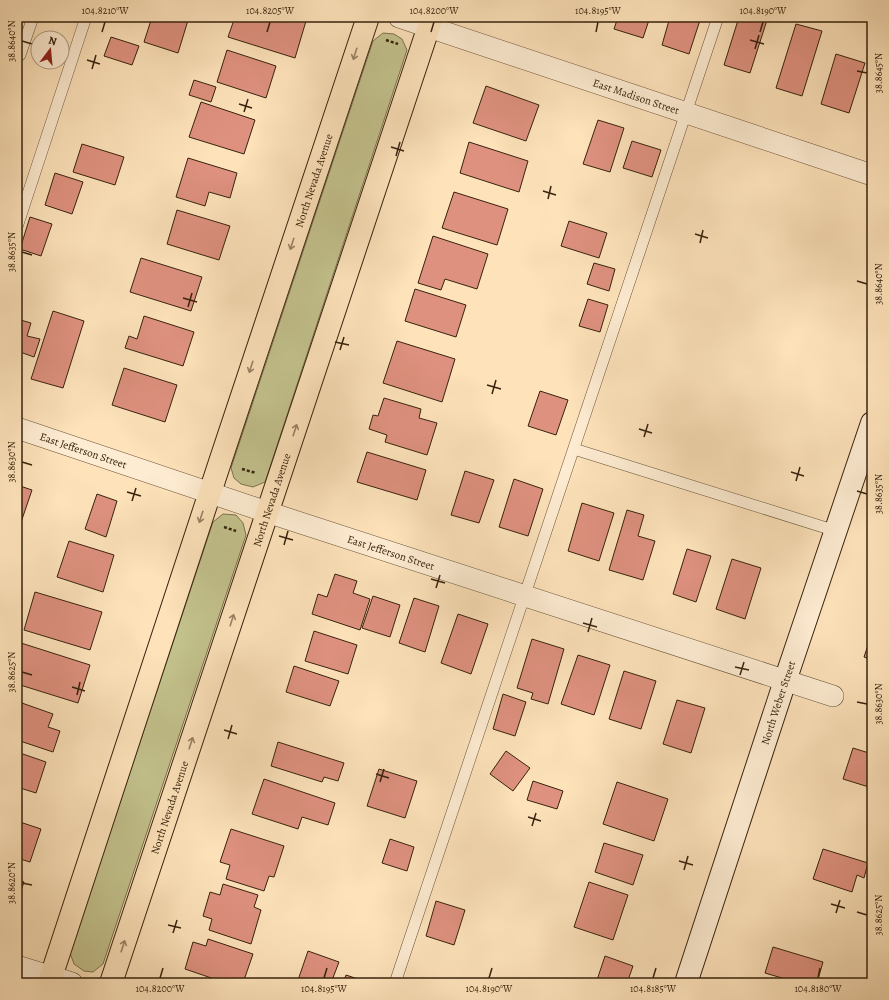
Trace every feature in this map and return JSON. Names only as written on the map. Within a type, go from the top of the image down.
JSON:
[{"type":"main road","name":"North Nevada Avenue","points":[[50,980],[209,493],[368,17]]},
{"type":"main road","name":"North Nevada Avenue","points":[[111,983],[430,22]]},
{"type":"street","name":"East Madison Street","points":[[400,17],[430,22],[686,112],[872,175]]},
{"type":"street","name":"North Weber Street","points":[[686,983],[785,681],[872,423]]},
{"type":"street","name":"East Jefferson Street","points":[[17,428],[209,493],[833,696]]},
{"type":"street","points":[[17,966],[50,980],[72,983]]},
{"type":"lane","points":[[17,54],[20,55],[33,17]]},
{"type":"lane","points":[[17,227],[86,17]]},
{"type":"lane","points":[[395,983],[718,17]]},
{"type":"lane","points":[[574,449],[836,531]]},
{"type":"path","points":[[380,38],[400,45]]},
{"type":"path","points":[[237,467],[257,474]]},
{"type":"path","points":[[218,525],[238,532]]},
{"type":"shaded area","points":[[383,33],[394,34],[402,39],[407,50],[265,482],[253,487],[241,484],[234,478],[231,468],[373,41]]},
{"type":"shaded area","points":[[223,514],[236,515],[243,523],[246,535],[103,964],[93,972],[84,971],[74,964],[70,953],[213,522]]},
{"type":"building","points":[[152,17],[189,17],[178,53],[144,42]]},
{"type":"building","points":[[235,17],[293,17],[306,21],[295,58],[228,37]]},
{"type":"building","points":[[618,17],[650,17],[643,38],[614,29]]},
{"type":"building","points":[[670,17],[701,17],[689,54],[662,45]]},
{"type":"building","points":[[739,17],[768,17],[750,73],[724,65]]},
{"type":"building","points":[[796,24],[822,31],[802,96],[776,88]]},
{"type":"building","points":[[111,37],[139,46],[132,65],[104,56]]},
{"type":"building","points":[[227,50],[276,66],[266,98],[217,82]]},
{"type":"building","points":[[836,54],[865,63],[849,113],[821,104]]},
{"type":"building","points":[[194,80],[216,87],[211,102],[189,95]]},
{"type":"building","points":[[486,86],[539,105],[526,141],[473,123]]},
{"type":"building","points":[[201,102],[255,120],[244,154],[189,137]]},
{"type":"building","points":[[598,120],[624,128],[610,172],[583,164]]},
{"type":"building","points":[[632,141],[661,150],[652,177],[623,168]]},
{"type":"building","points":[[469,142],[528,161],[519,192],[460,173]]},
{"type":"building","points":[[82,144],[124,157],[115,185],[73,172]]},
{"type":"building","points":[[188,158],[237,173],[230,198],[209,192],[205,206],[176,197]]},
{"type":"building","points":[[55,173],[83,182],[72,214],[45,205]]},
{"type":"building","points":[[454,192],[508,209],[497,245],[442,228]]},
{"type":"building","points":[[177,210],[230,226],[219,260],[167,244]]},
{"type":"building","points":[[30,217],[52,224],[41,256],[20,249]]},
{"type":"building","points":[[569,221],[607,233],[599,258],[561,246]]},
{"type":"building","points":[[433,236],[488,254],[477,289],[445,279],[441,290],[418,283]]},
{"type":"building","points":[[141,258],[202,277],[191,311],[130,292]]},
{"type":"building","points":[[594,263],[615,269],[609,291],[587,284]]},
{"type":"building","points":[[415,289],[466,305],[456,337],[405,321]]},
{"type":"building","points":[[588,299],[608,305],[600,332],[579,326]]},
{"type":"building","points":[[53,311],[84,321],[63,388],[31,379]]},
{"type":"building","points":[[144,316],[194,332],[183,366],[125,348],[129,336],[137,339]]},
{"type":"building","points":[[17,319],[31,323],[27,336],[40,339],[34,357],[20,352],[17,361]]},
{"type":"building","points":[[397,341],[455,359],[442,402],[383,383]]},
{"type":"building","points":[[124,368],[177,385],[165,422],[112,405]]},
{"type":"building","points":[[540,391],[568,400],[556,435],[528,426]]},
{"type":"building","points":[[384,398],[421,409],[419,418],[437,423],[427,455],[385,442],[387,435],[369,429],[373,415],[378,416]]},
{"type":"building","points":[[367,452],[426,470],[417,500],[357,482]]},
{"type":"building","points":[[465,471],[494,480],[479,523],[451,515]]},
{"type":"building","points":[[514,479],[543,489],[528,536],[499,527]]},
{"type":"building","points":[[17,485],[32,490],[17,534]]},
{"type":"building","points":[[97,494],[117,501],[106,537],[85,529]]},
{"type":"building","points":[[582,503],[614,513],[599,561],[568,551]]},
{"type":"building","points":[[627,510],[644,515],[638,536],[655,541],[643,580],[609,570]]},
{"type":"building","points":[[69,541],[114,555],[103,592],[57,577]]},
{"type":"building","points":[[687,549],[711,556],[696,602],[673,594]]},
{"type":"building","points":[[732,559],[761,568],[745,619],[716,609]]},
{"type":"building","points":[[335,574],[357,581],[353,593],[370,599],[360,630],[312,614],[318,594],[327,597]]},
{"type":"building","points":[[35,592],[102,612],[90,650],[24,630]]},
{"type":"building","points":[[373,596],[400,605],[390,637],[362,628]]},
{"type":"building","points":[[414,598],[439,606],[425,652],[399,643]]},
{"type":"building","points":[[458,614],[488,624],[471,674],[441,663]]},
{"type":"building","points":[[314,631],[357,645],[348,674],[305,661]]},
{"type":"building","points":[[872,633],[872,660],[864,657]]},
{"type":"building","points":[[532,639],[564,649],[548,704],[531,699],[533,693],[517,688]]},
{"type":"building","points":[[21,643],[90,665],[78,703],[17,684],[17,657]]},
{"type":"building","points":[[578,655],[610,665],[594,715],[561,704]]},
{"type":"building","points":[[294,666],[339,681],[330,706],[286,692]]},
{"type":"building","points":[[624,671],[656,681],[641,729],[609,719]]},
{"type":"building","points":[[503,694],[526,702],[515,736],[493,729]]},
{"type":"building","points":[[677,700],[705,708],[691,753],[663,744]]},
{"type":"building","points":[[19,702],[53,714],[48,727],[60,731],[53,752],[17,740],[17,708]]},
{"type":"building","points":[[278,742],[344,763],[338,781],[324,777],[322,782],[271,766]]},
{"type":"building","points":[[853,748],[872,754],[872,788],[843,779]]},
{"type":"building","points":[[506,751],[530,768],[513,791],[490,774]]},
{"type":"building","points":[[17,752],[46,762],[36,793],[17,787]]},
{"type":"building","points":[[379,769],[417,781],[405,818],[367,806]]},
{"type":"building","points":[[264,779],[335,803],[328,825],[302,817],[298,829],[252,814]]},
{"type":"building","points":[[533,781],[563,791],[557,809],[527,800]]},
{"type":"building","points":[[617,782],[668,799],[654,841],[603,824]]},
{"type":"building","points":[[17,821],[41,829],[30,862],[17,858]]},
{"type":"building","points":[[231,829],[284,846],[274,877],[269,876],[264,891],[226,879],[230,865],[220,862]]},
{"type":"building","points":[[390,839],[414,847],[407,871],[382,863]]},
{"type":"building","points":[[604,843],[643,855],[633,885],[595,872]]},
{"type":"building","points":[[823,849],[868,863],[864,878],[857,875],[852,892],[813,879]]},
{"type":"building","points":[[17,879],[24,882],[17,903]]},
{"type":"building","points":[[589,882],[628,895],[613,940],[574,927]]},
{"type":"building","points":[[223,884],[258,895],[254,907],[261,910],[251,944],[209,930],[212,919],[203,916],[210,892],[220,895]]},
{"type":"building","points":[[436,901],[465,910],[454,945],[426,936]]},
{"type":"building","points":[[208,939],[253,954],[243,983],[226,983],[185,969],[193,942],[206,946]]},
{"type":"building","points":[[773,947],[823,962],[817,983],[799,983],[765,973]]},
{"type":"building","points":[[308,951],[339,962],[331,983],[297,983]]},
{"type":"building","points":[[605,956],[633,966],[627,983],[596,983]]},
{"type":"building","points":[[346,975],[370,983],[343,983]]},
{"type":"building","points":[[422,978],[438,983],[421,983]]}]
